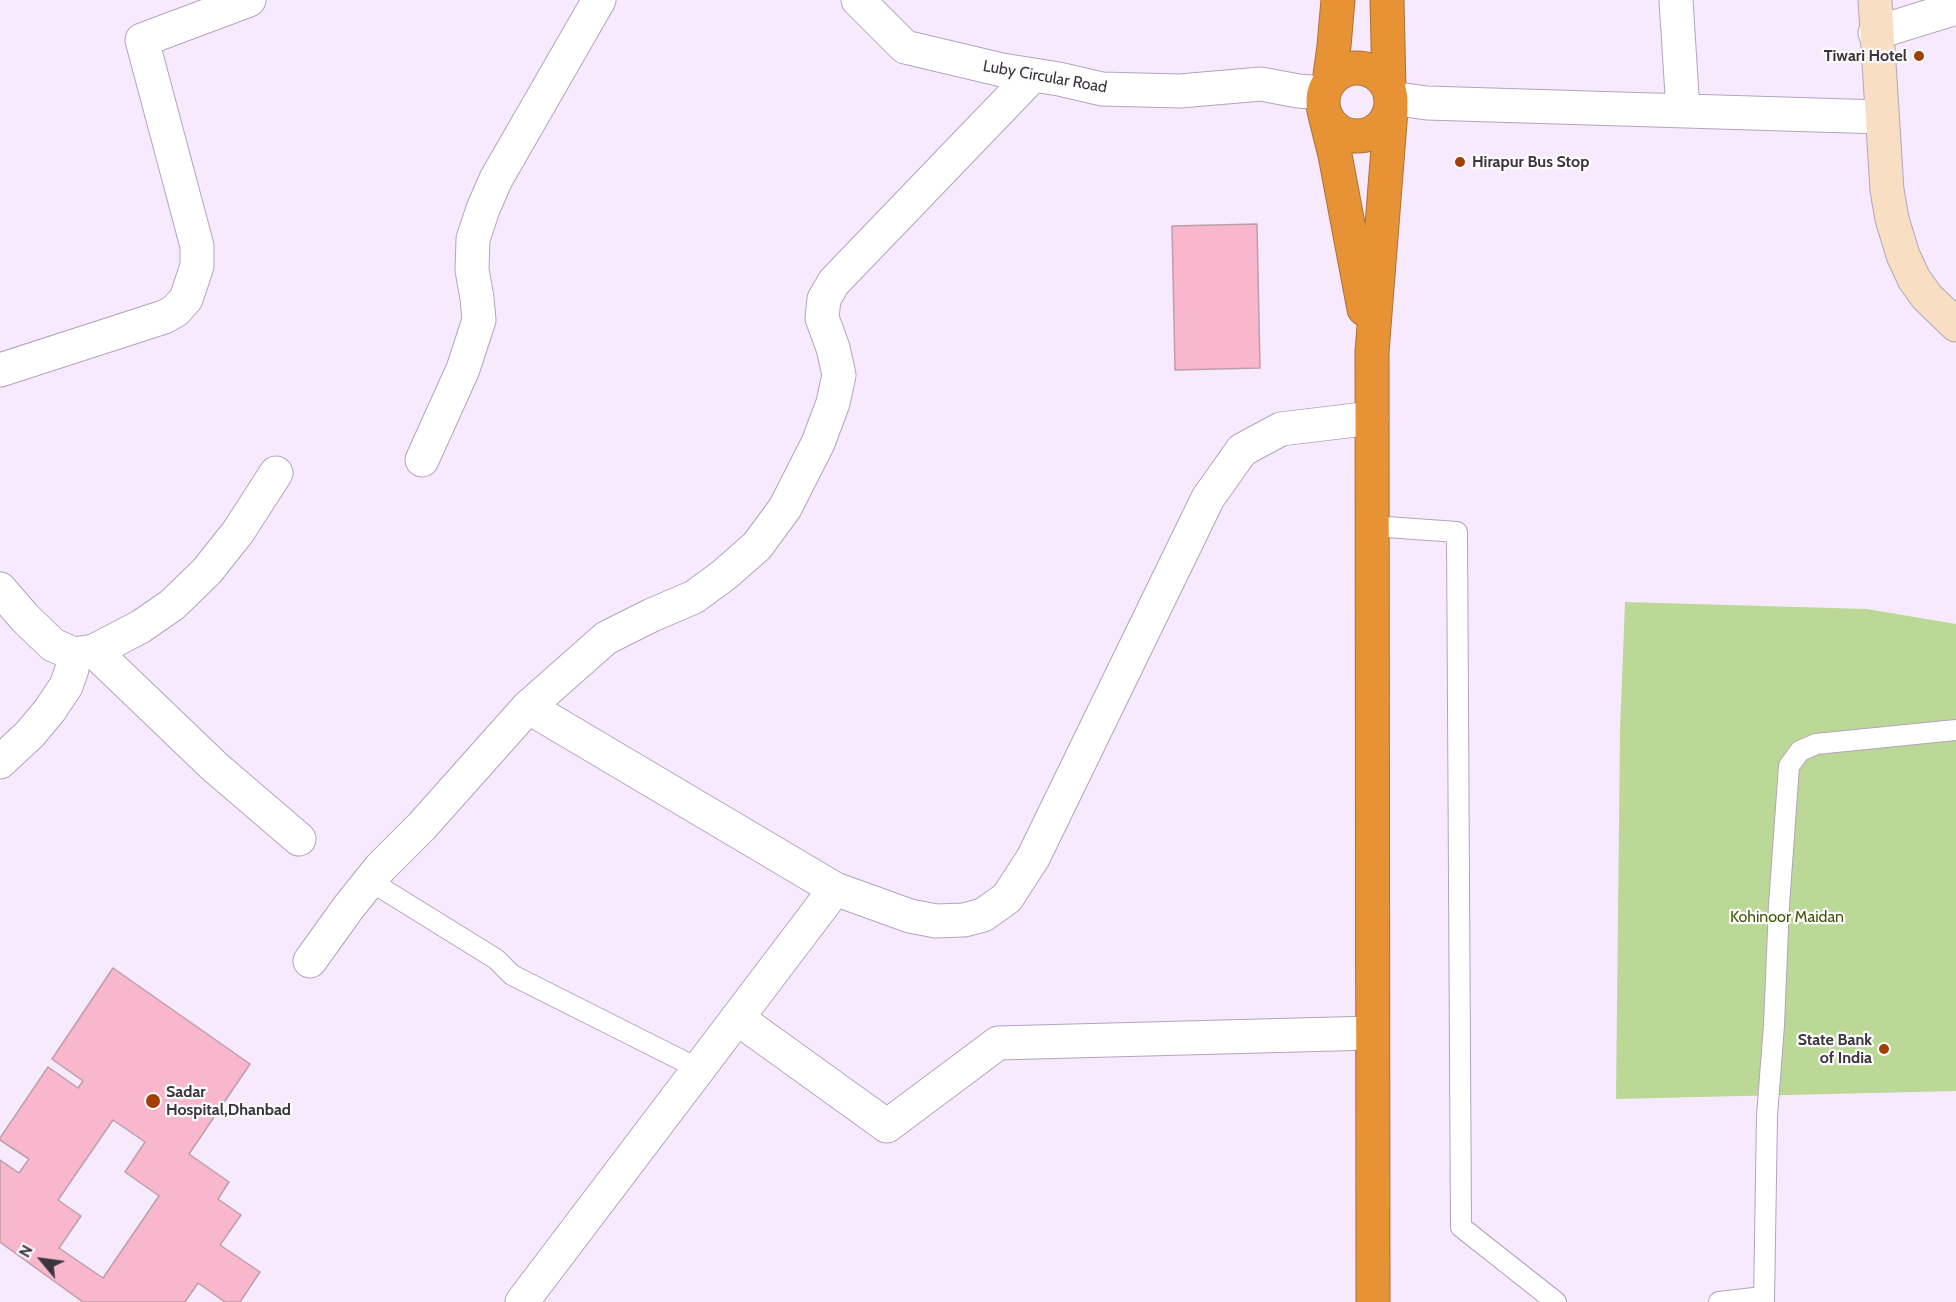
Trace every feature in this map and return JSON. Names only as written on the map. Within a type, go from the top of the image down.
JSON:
[{"type":"highway","points":[[1338,0],[1326,97],[1372,352]]},
{"type":"highway","points":[[1373,1302],[1372,352],[1390,98],[1388,0]]},
{"type":"highway","points":[[1365,68],[1375,72],[1390,98],[1386,121],[1377,130],[1365,135],[1354,136],[1342,133],[1332,125],[1326,97],[1335,75],[1345,70],[1365,68]]},
{"type":"street","points":[[0,369],[164,317],[175,311],[186,298],[197,266],[197,246],[142,40],[249,0]]},
{"type":"street","points":[[422,460],[463,369],[479,320],[472,270],[473,239],[483,209],[496,179],[599,0]]},
{"type":"street","name":"Luby Circular Road","points":[[858,0],[904,47],[1002,70],[1102,89],[1180,91],[1261,84],[1326,97]]},
{"type":"street","points":[[1676,0],[1683,111]]},
{"type":"street","points":[[1875,0],[1875,33],[1887,190],[1903,255],[1914,279],[1927,297],[1956,326]]},
{"type":"street","points":[[1875,33],[1956,8]]},
{"type":"street","points":[[310,960],[370,881],[528,707],[606,638],[694,597],[758,546],[785,508],[818,442],[833,404],[839,375],[833,348],[822,318],[824,299],[834,282],[1033,75]]},
{"type":"street","points":[[1390,98],[1426,103],[1881,117]]},
{"type":"street","points":[[528,707],[835,889],[910,916],[936,921],[964,920],[983,915],[1007,898],[1034,858],[1208,498],[1242,450],[1281,429],[1372,418]]},
{"type":"street","points":[[0,762],[30,734],[50,710],[84,652],[140,627],[172,605],[207,571],[238,532],[276,473]]},
{"type":"street","points":[[0,589],[53,645],[84,652],[299,838]]},
{"type":"street","points":[[522,1302],[835,889]]},
{"type":"street","points":[[737,1018],[887,1126],[998,1043],[1372,1033]]},
{"type":"lane","points":[[1372,526],[1457,532],[1461,1227],[1556,1302]]},
{"type":"lane","points":[[1719,1302],[1764,1300],[1767,1116],[1789,766],[1800,751],[1816,744],[1956,730]]},
{"type":"lane","points":[[370,881],[496,959],[512,975],[699,1069]]},
{"type":"green space","name":"Kohinoor Maidan","points":[[1625,602],[1867,609],[1956,624],[1956,1091],[1616,1099],[1620,730]]},
{"type":"building","points":[[1257,224],[1260,368],[1175,370],[1172,226]]},
{"type":"building","points":[[113,968],[250,1064],[189,1154],[229,1182],[218,1199],[241,1215],[220,1245],[260,1272],[240,1302],[225,1302],[198,1283],[185,1302],[83,1302],[0,1242],[0,1160],[19,1173],[29,1159],[0,1138],[48,1067],[78,1088],[83,1081],[52,1059]],"holes":[[[113,1120],[145,1142],[125,1172],[159,1196],[103,1278],[59,1248],[81,1216],[58,1200]]]},
{"type":"place","name":"Tiwari Hotel","points":[[1919,56]]},
{"type":"place","name":"Hirapur Bus Stop","points":[[1460,162]]},
{"type":"place","name":"State Bank of India","points":[[1884,1049]]},
{"type":"place","name":"Sadar Hospital,Dhanbad","points":[[153,1101]]}]
